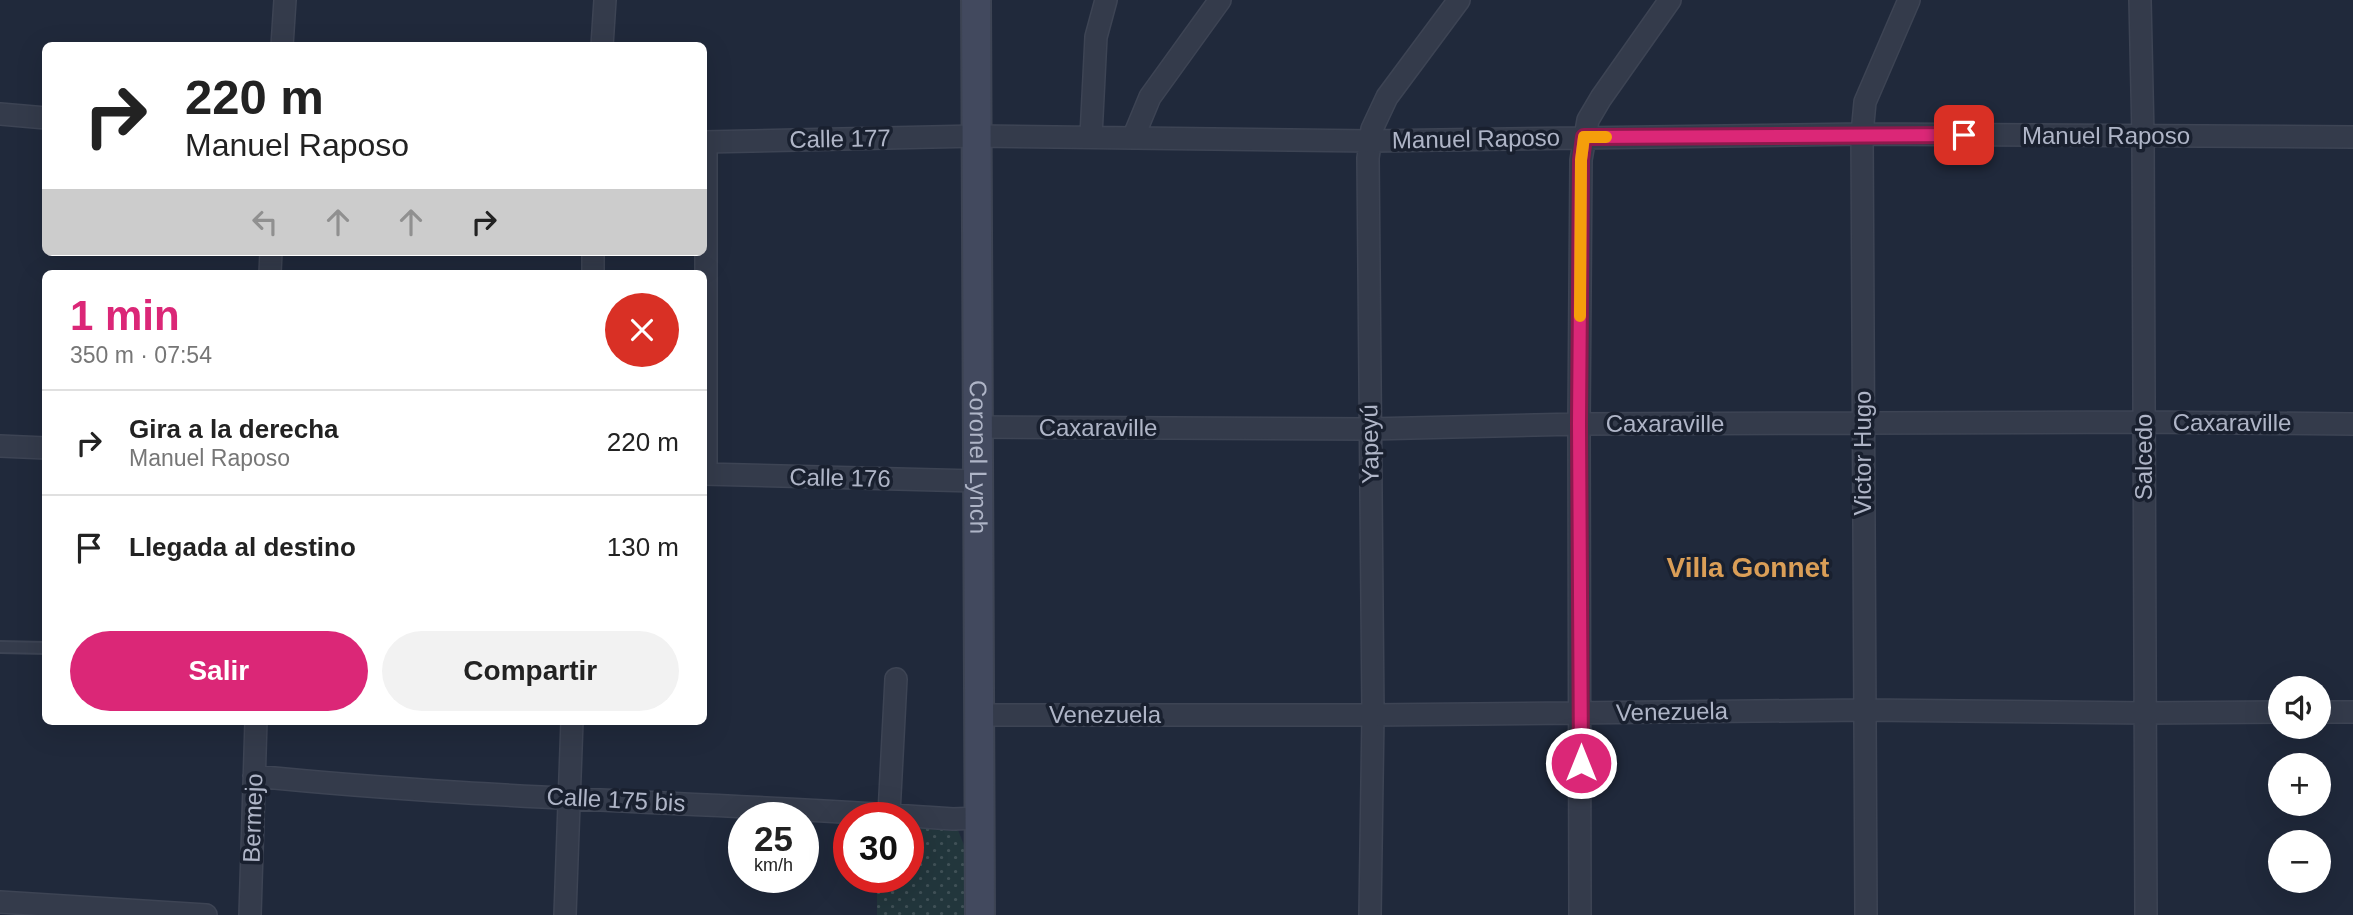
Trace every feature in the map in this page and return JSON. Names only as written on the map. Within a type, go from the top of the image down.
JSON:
[{"type":"main road","name":"Coronel Lynch","points":[[976,0],[976,481],[980,915]]},
{"type":"street","points":[[282,42],[285,0]]},
{"type":"street","points":[[602,42],[605,0]]},
{"type":"street","points":[[1091,136],[1096,37],[1106,0]]},
{"type":"street","points":[[1133,138],[1150,97],[1220,0]]},
{"type":"street","name":"Yapeyú","points":[[1370,915],[1373,715],[1368,158],[1378,114],[1387,97],[1459,0]]},
{"type":"street","points":[[1580,915],[1581,160],[1588,120],[1670,0]]},
{"type":"street","name":"Victor Hugo","points":[[1866,915],[1862,134],[1865,102],[1909,0]]},
{"type":"street","name":"Salcedo","points":[[2140,0],[2143,136],[2146,915]]},
{"type":"street","points":[[0,114],[42,118]]},
{"type":"street","name":"Manuel Raposo","points":[[977,136],[1371,141],[1862,134],[2353,138]]},
{"type":"street","name":"Calle 177","points":[[707,142],[977,136]]},
{"type":"street","name":"Caxaraville","points":[[977,427],[1370,429],[1579,424],[2353,424]]},
{"type":"street","points":[[0,446],[42,448]]},
{"type":"street","name":"Calle 176","points":[[707,474],[976,481]]},
{"type":"street","points":[[890,802],[896,679]]},
{"type":"street","name":"Venezuela","points":[[979,715],[1373,715],[1865,710],[2268,712]]},
{"type":"street","points":[[2331,712],[2353,712]]},
{"type":"street","name":"Bermejo","points":[[250,915],[256,725]]},
{"type":"street","points":[[565,915],[572,725]]},
{"type":"street","name":"Calle 175 bis","points":[[254,776],[569,798],[833,811]]},
{"type":"street","name":"Calle 175 bis","points":[[924,817],[979,818]]},
{"type":"street","points":[[0,902],[206,915]]},
{"type":"lane","points":[[0,647],[42,648]]},
{"type":"shaded area","points":[[924,828],[958,830],[964,845],[966,915],[877,915],[877,893],[924,893]]},
{"type":"slow traffic","points":[[1580,316],[1581,160],[1584,137],[1606,137]]},
{"type":"district","name":"Villa Gonnet","points":[[1748,567]]},
{"type":"route","points":[[1581,763],[1579,424],[1581,160],[1584,137],[1964,135]]}]
